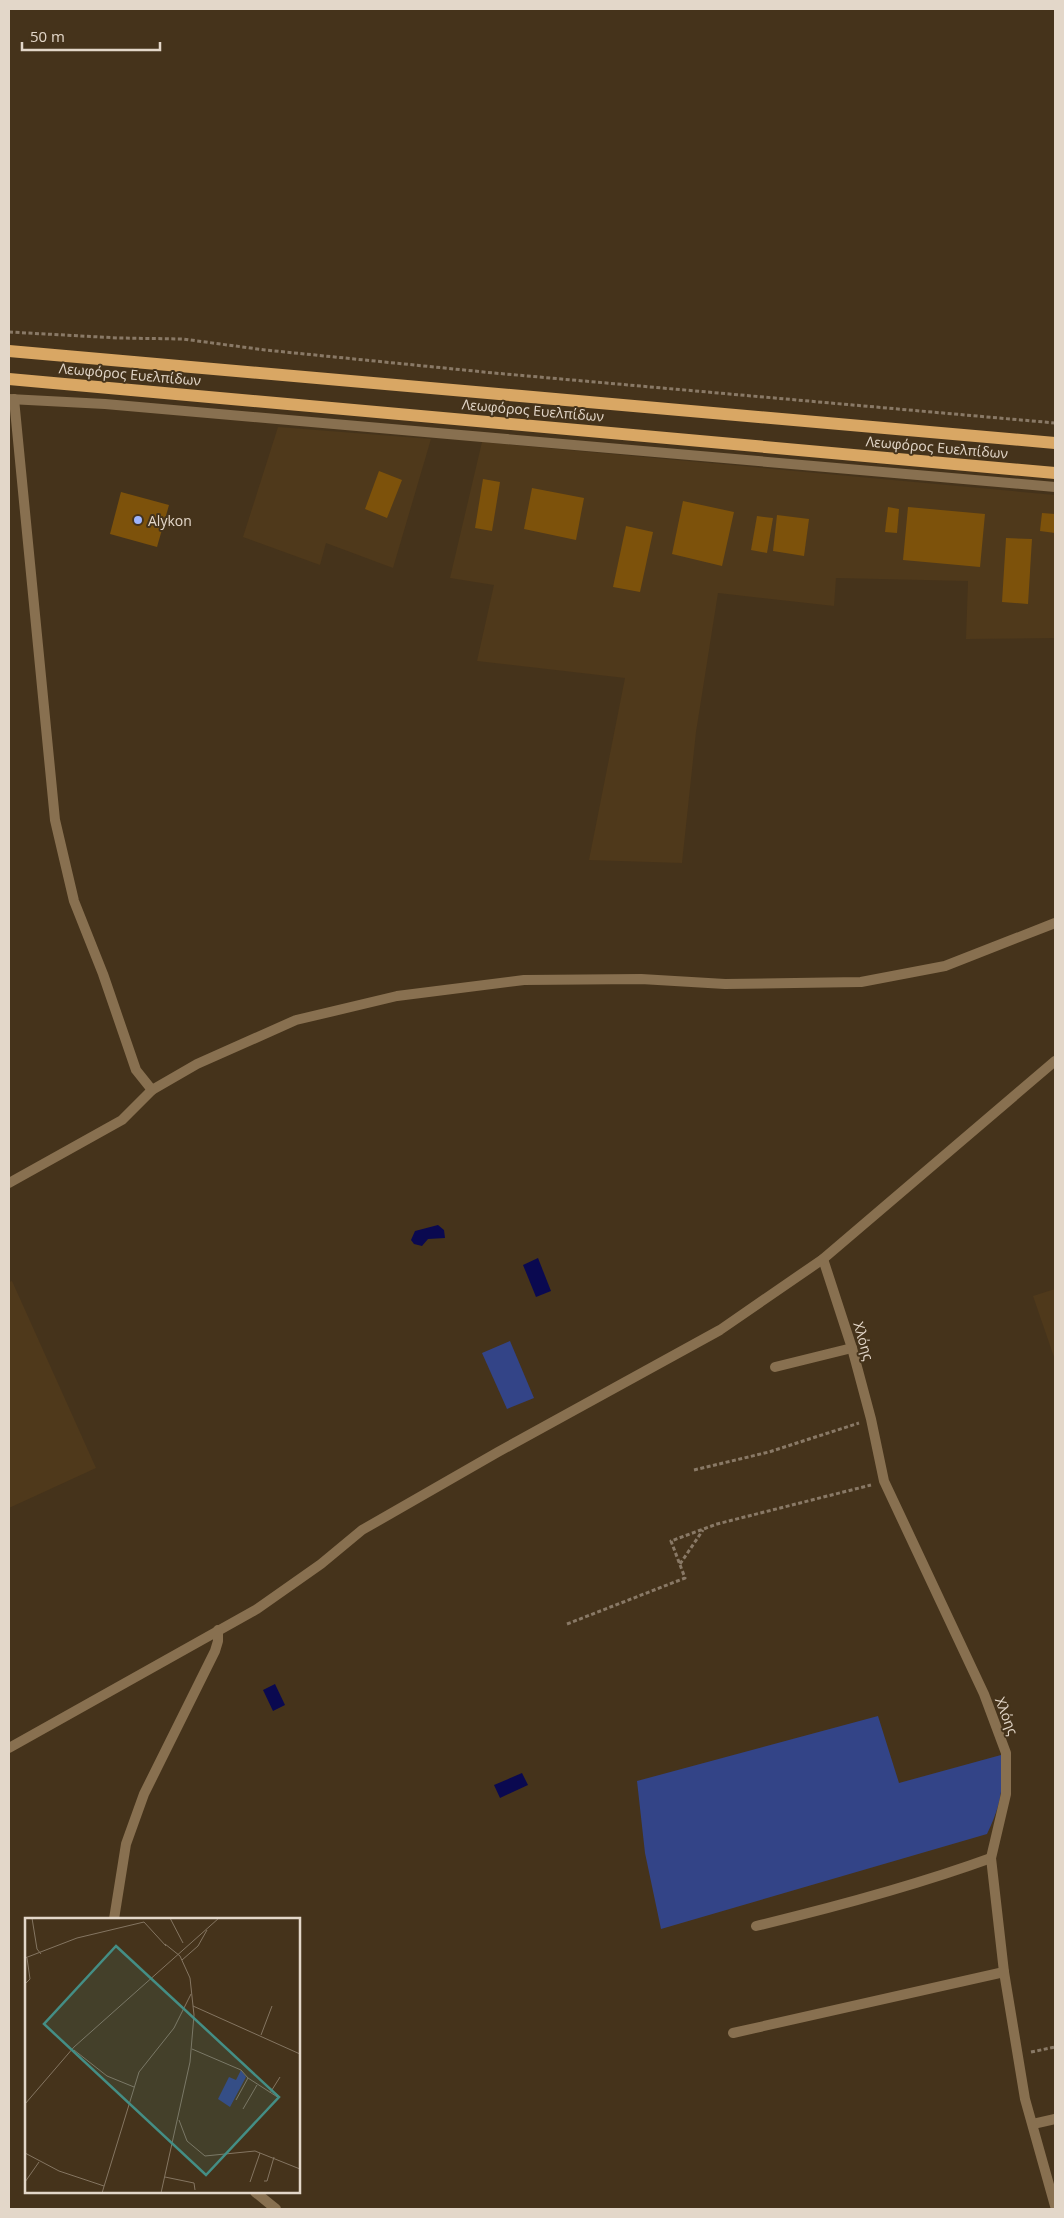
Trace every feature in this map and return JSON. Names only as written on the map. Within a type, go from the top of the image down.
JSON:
[{"type":"main road","name":"Λεωφόρος Ευελπίδων","points":[[9,351],[1055,443]]},
{"type":"main road","name":"Λεωφόρος Ευελπίδων","points":[[9,379],[1055,473]]},
{"type":"street","points":[[152,1090],[136,1070],[103,974],[74,902],[55,820],[12,399],[105,404],[1055,487]]},
{"type":"street","points":[[9,1183],[122,1120],[152,1090],[197,1064],[296,1020],[397,996],[524,980],[641,979],[725,984],[861,982],[945,966],[1055,923]]},
{"type":"street","points":[[9,1748],[257,1609],[321,1564],[362,1530],[498,1452],[720,1330],[823,1259],[1055,1062]]},
{"type":"street","name":"Χλόης","points":[[823,1259],[852,1348],[871,1419],[884,1482],[984,1694],[1006,1753],[1006,1794],[991,1858],[1004,1972],[1025,2099],[1055,2206]]},
{"type":"street","points":[[775,1367],[852,1348]]},
{"type":"street","points":[[114,1918],[126,1844],[144,1794],[215,1651],[218,1641],[218,1630]]},
{"type":"street","points":[[756,1926],[840,1906],[948,1874],[991,1858]]},
{"type":"street","points":[[732,2033],[1004,1972]]},
{"type":"street","points":[[1033,2124],[1055,2119]]},
{"type":"street","points":[[256,2193],[276,2209]]},
{"type":"path","points":[[9,332],[118,338],[183,339],[265,350],[513,375],[1055,423]]},
{"type":"path","points":[[694,1470],[769,1452],[871,1419]]},
{"type":"path","points":[[567,1624],[685,1578],[671,1541],[703,1529],[884,1482]]},
{"type":"path","points":[[680,1565],[703,1529]]},
{"type":"path","points":[[1018,2055],[1055,2047]]},
{"type":"shaded area","points":[[278,427],[431,439],[393,568],[326,543],[320,565],[243,537]]},
{"type":"shaded area","points":[[482,442],[1055,495],[1055,638],[966,639],[968,581],[836,578],[834,606],[718,593],[696,732],[682,863],[589,860],[625,678],[477,661],[494,585],[450,578]]},
{"type":"shaded area","points":[[438,1225],[444,1230],[445,1238],[428,1239],[422,1246],[414,1244],[411,1240],[415,1231]]},
{"type":"shaded area","points":[[538,1258],[551,1291],[536,1297],[523,1265]]},
{"type":"shaded area","points":[[12,1281],[96,1468],[9,1508],[9,1282]]},
{"type":"shaded area","points":[[1055,1289],[1055,1360],[1033,1296]]},
{"type":"shaded area","points":[[510,1341],[534,1398],[507,1409],[482,1353]]},
{"type":"shaded area","points":[[275,1684],[285,1705],[273,1711],[263,1690]]},
{"type":"shaded area","points":[[878,1716],[899,1783],[1001,1755],[1002,1786],[996,1814],[987,1834],[661,1929],[645,1853],[637,1781]]},
{"type":"shaded area","points":[[522,1773],[528,1785],[500,1798],[494,1785]]},
{"type":"building","points":[[379,471],[402,480],[387,518],[365,509]]},
{"type":"building","points":[[483,479],[500,482],[492,531],[475,528]]},
{"type":"building","points":[[532,488],[584,498],[576,540],[524,529]]},
{"type":"building","points":[[121,492],[169,505],[157,547],[110,534]]},
{"type":"building","points":[[683,501],[734,512],[722,566],[672,554]]},
{"type":"building","points":[[888,507],[899,509],[897,533],[885,532]]},
{"type":"building","points":[[908,507],[985,514],[980,567],[903,560]]},
{"type":"building","points":[[1042,513],[1055,514],[1055,533],[1040,531]]},
{"type":"building","points":[[777,515],[809,519],[804,556],[773,551]]},
{"type":"building","points":[[757,516],[773,518],[767,553],[751,550]]},
{"type":"building","points":[[626,526],[653,532],[640,592],[613,587]]},
{"type":"building","points":[[1006,538],[1032,539],[1028,604],[1002,602]]},
{"type":"place","name":"Alykon","points":[[138,520]]}]
